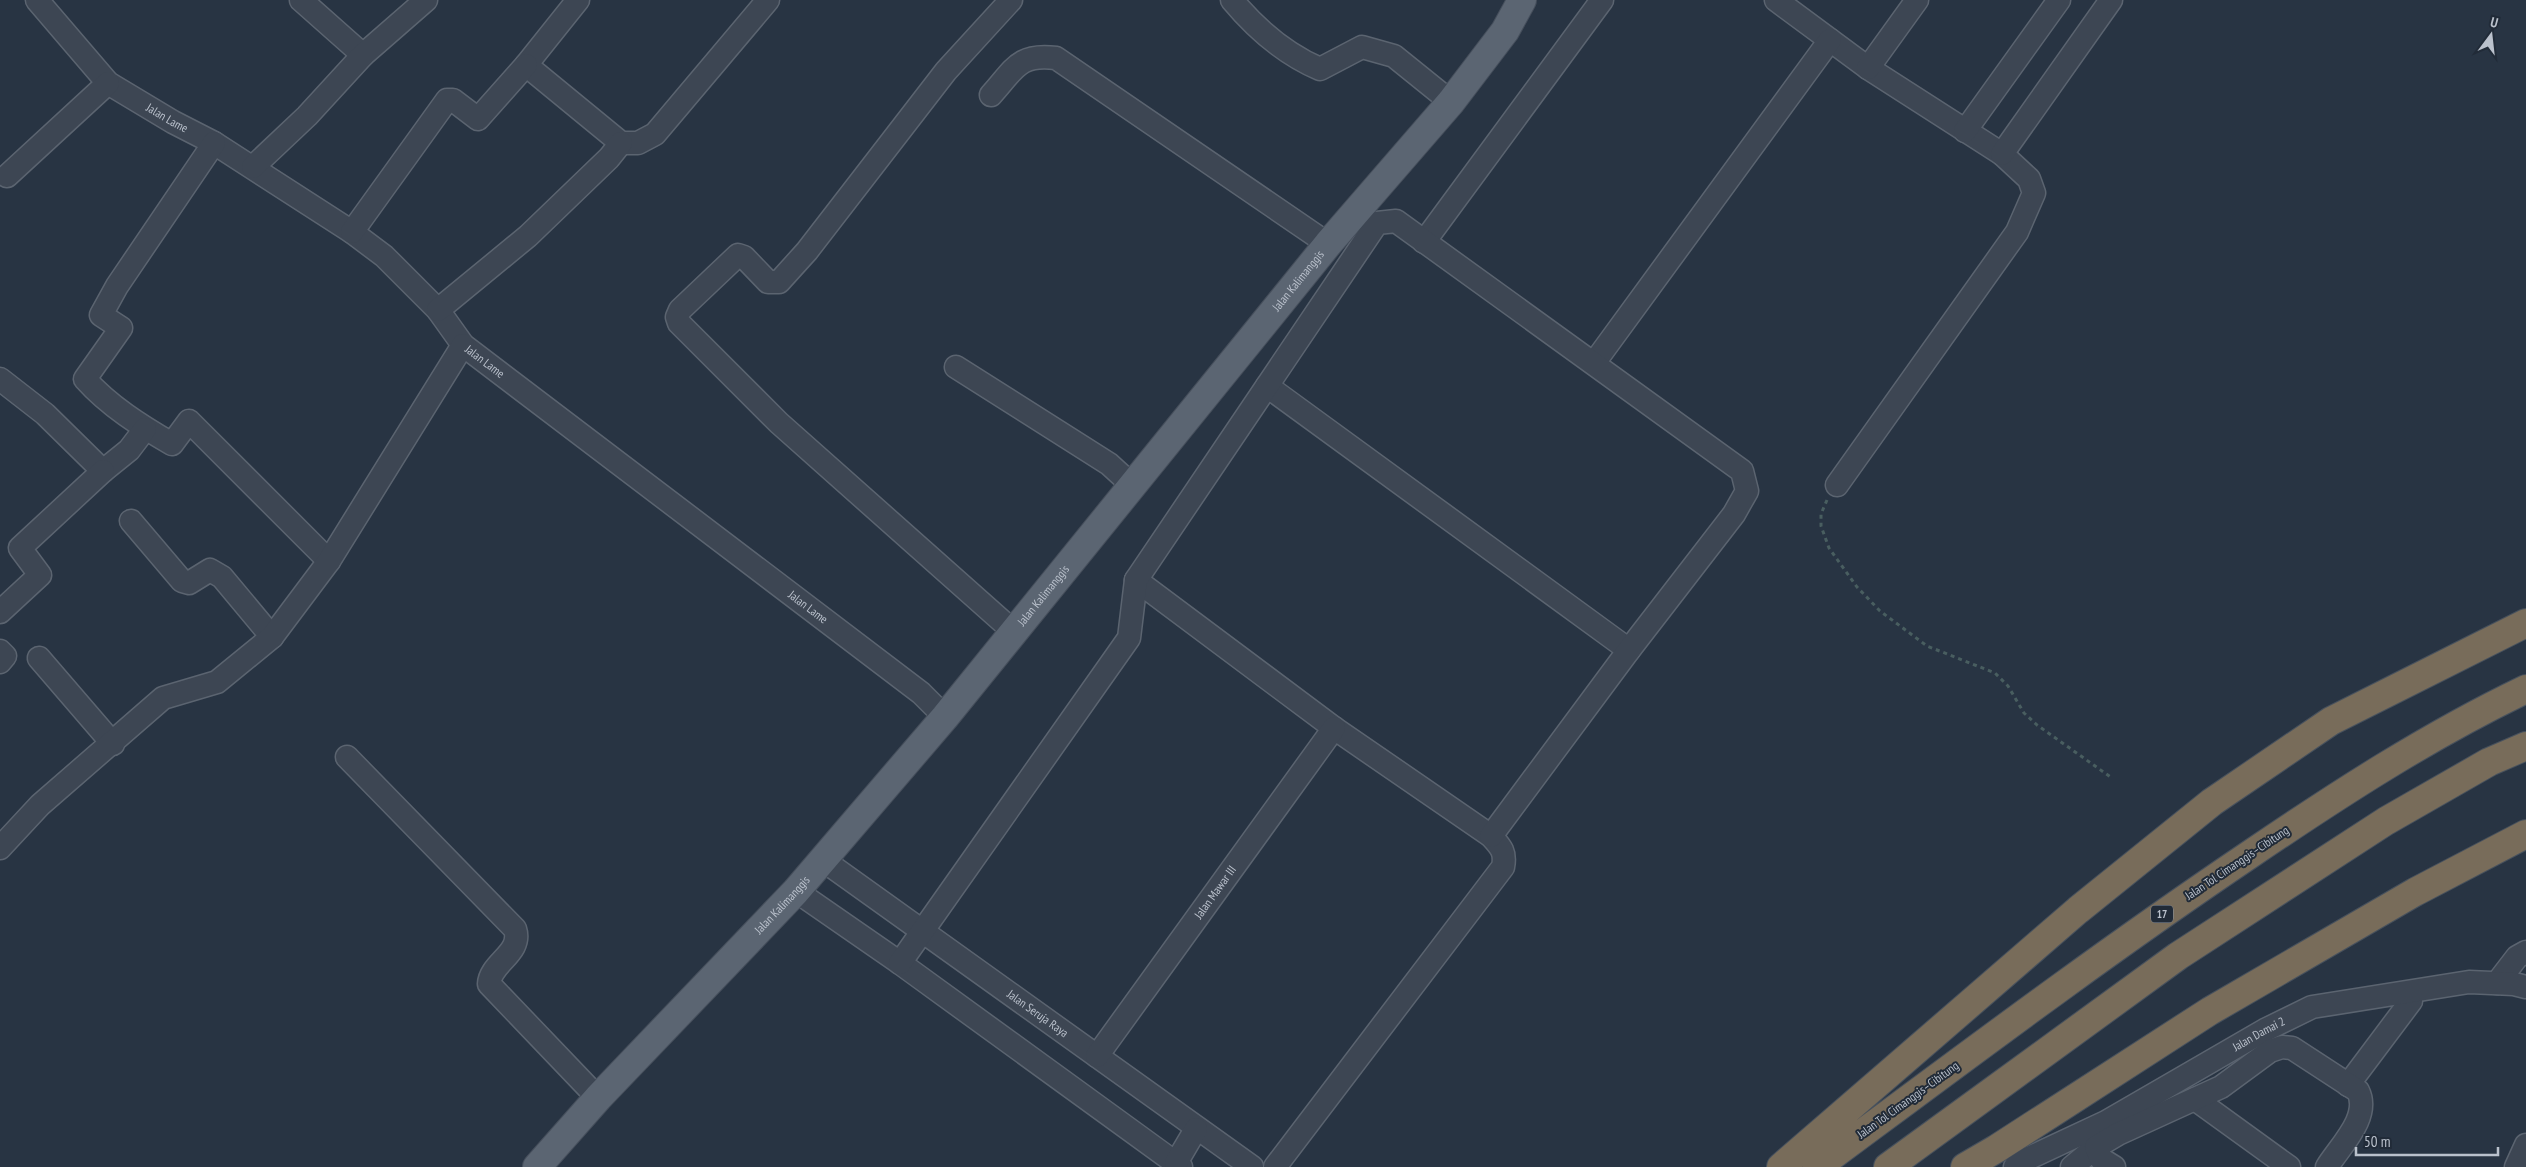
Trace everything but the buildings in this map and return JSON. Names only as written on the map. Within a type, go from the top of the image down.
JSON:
[{"type":"highway","points":[[1781,1167],[2070,916],[2212,802],[2331,721],[2526,623]]},
{"type":"highway","name":"Jalan Tol Cimanggis–Cibitung","points":[[1817,1167],[2150,922],[2206,884],[2361,780],[2471,715],[2526,689]]},
{"type":"highway","points":[[1888,1167],[2178,956],[2386,821],[2489,762],[2526,746]]},
{"type":"highway","points":[[1965,1167],[1996,1149],[2210,1010],[2415,892],[2526,834]]},
{"type":"main road","name":"Jalan Kalimanggis","points":[[537,1167],[598,1098],[796,891],[945,718],[1328,244],[1451,102],[1504,31],[1522,0]]},
{"type":"street","name":"Jalan Lame","points":[[37,0],[108,83],[253,167],[352,232],[384,256],[438,310],[463,345],[921,693],[945,718]]},
{"type":"street","points":[[301,0],[363,55]]},
{"type":"street","points":[[253,167],[307,116],[363,55],[426,0]]},
{"type":"street","points":[[352,232],[447,100],[453,100],[478,119],[526,65],[578,0]]},
{"type":"street","points":[[526,65],[621,143],[638,143],[656,134],[768,0]]},
{"type":"street","points":[[1011,0],[946,71],[808,251],[779,282],[774,284],[768,282],[744,257],[738,256],[680,310],[677,317],[679,323],[779,424],[1013,632]]},
{"type":"street","points":[[1232,0],[1251,23],[1297,59],[1320,68],[1362,47],[1394,56],[1451,102]]},
{"type":"street","points":[[1424,242],[1602,0]]},
{"type":"street","points":[[1868,68],[1918,0]]},
{"type":"street","points":[[1965,131],[2059,0]]},
{"type":"street","points":[[2002,154],[2111,0]]},
{"type":"street","points":[[1789,4],[1830,40],[1868,68],[2002,154],[2029,179],[2034,189],[2033,200],[2021,225],[1837,485]]},
{"type":"street","points":[[1594,363],[1830,40]]},
{"type":"street","points":[[991,95],[1024,60],[1040,56],[1056,58],[1328,244]]},
{"type":"street","points":[[7,176],[108,83]]},
{"type":"street","points":[[214,143],[109,300],[101,315],[121,328],[85,379],[96,392],[145,429],[172,444],[189,421],[329,562]]},
{"type":"street","points":[[438,310],[528,236],[610,158],[621,143]]},
{"type":"street","points":[[900,963],[1129,638],[1136,580],[1377,223],[1396,221],[1594,363],[1742,471],[1747,491],[1734,514],[1629,650],[1491,836]]},
{"type":"street","points":[[0,848],[40,805],[113,744],[163,698],[216,682],[272,637],[329,562],[463,345]]},
{"type":"street","points":[[956,366],[1109,464],[1132,485]]},
{"type":"street","points":[[0,378],[45,414],[103,471]]},
{"type":"street","points":[[1267,386],[1629,650]]},
{"type":"street","points":[[0,612],[40,575],[20,548],[128,450],[145,429]]},
{"type":"street","points":[[131,521],[182,580],[188,583],[210,570],[222,577],[272,637]]},
{"type":"street","points":[[1136,580],[1334,728],[1491,836],[1502,848],[1505,857],[1503,867],[1275,1167]]},
{"type":"street","points":[[0,651],[5,656],[0,662]]},
{"type":"street","points":[[39,658],[113,744]]},
{"type":"street","name":"Jalan Mawar III","points":[[1097,1056],[1334,728]]},
{"type":"street","points":[[347,757],[515,929],[515,945],[491,976],[489,984],[598,1098]]},
{"type":"street","name":"Jalan Seruja Raya","points":[[823,860],[1196,1129],[1252,1167]]},
{"type":"street","points":[[796,891],[900,963],[1179,1165],[1196,1129]]},
{"type":"street","points":[[2497,983],[2517,957],[2526,952]]},
{"type":"street","name":"Jalan Damai 2","points":[[2015,1167],[2029,1158],[2106,1122],[2265,1030],[2312,1007],[2469,982],[2514,984],[2526,987]]},
{"type":"street","points":[[2348,1085],[2411,1001]]},
{"type":"street","points":[[2072,1167],[2096,1147],[2118,1134],[2221,1087],[2270,1051],[2282,1047],[2292,1048],[2348,1085],[2358,1092],[2363,1101],[2363,1108],[2358,1120],[2327,1167]]},
{"type":"street","points":[[2195,1099],[2289,1167]]},
{"type":"street","points":[[2516,1167],[2526,1145]]},
{"type":"street","points":[[2096,1147],[2101,1159],[2114,1167]]},
{"type":"path","points":[[1837,485],[1822,508],[1821,526],[1829,548],[1857,587],[1880,611],[1922,643],[1995,673],[2008,686],[2024,713],[2037,725],[2112,778]]}]
